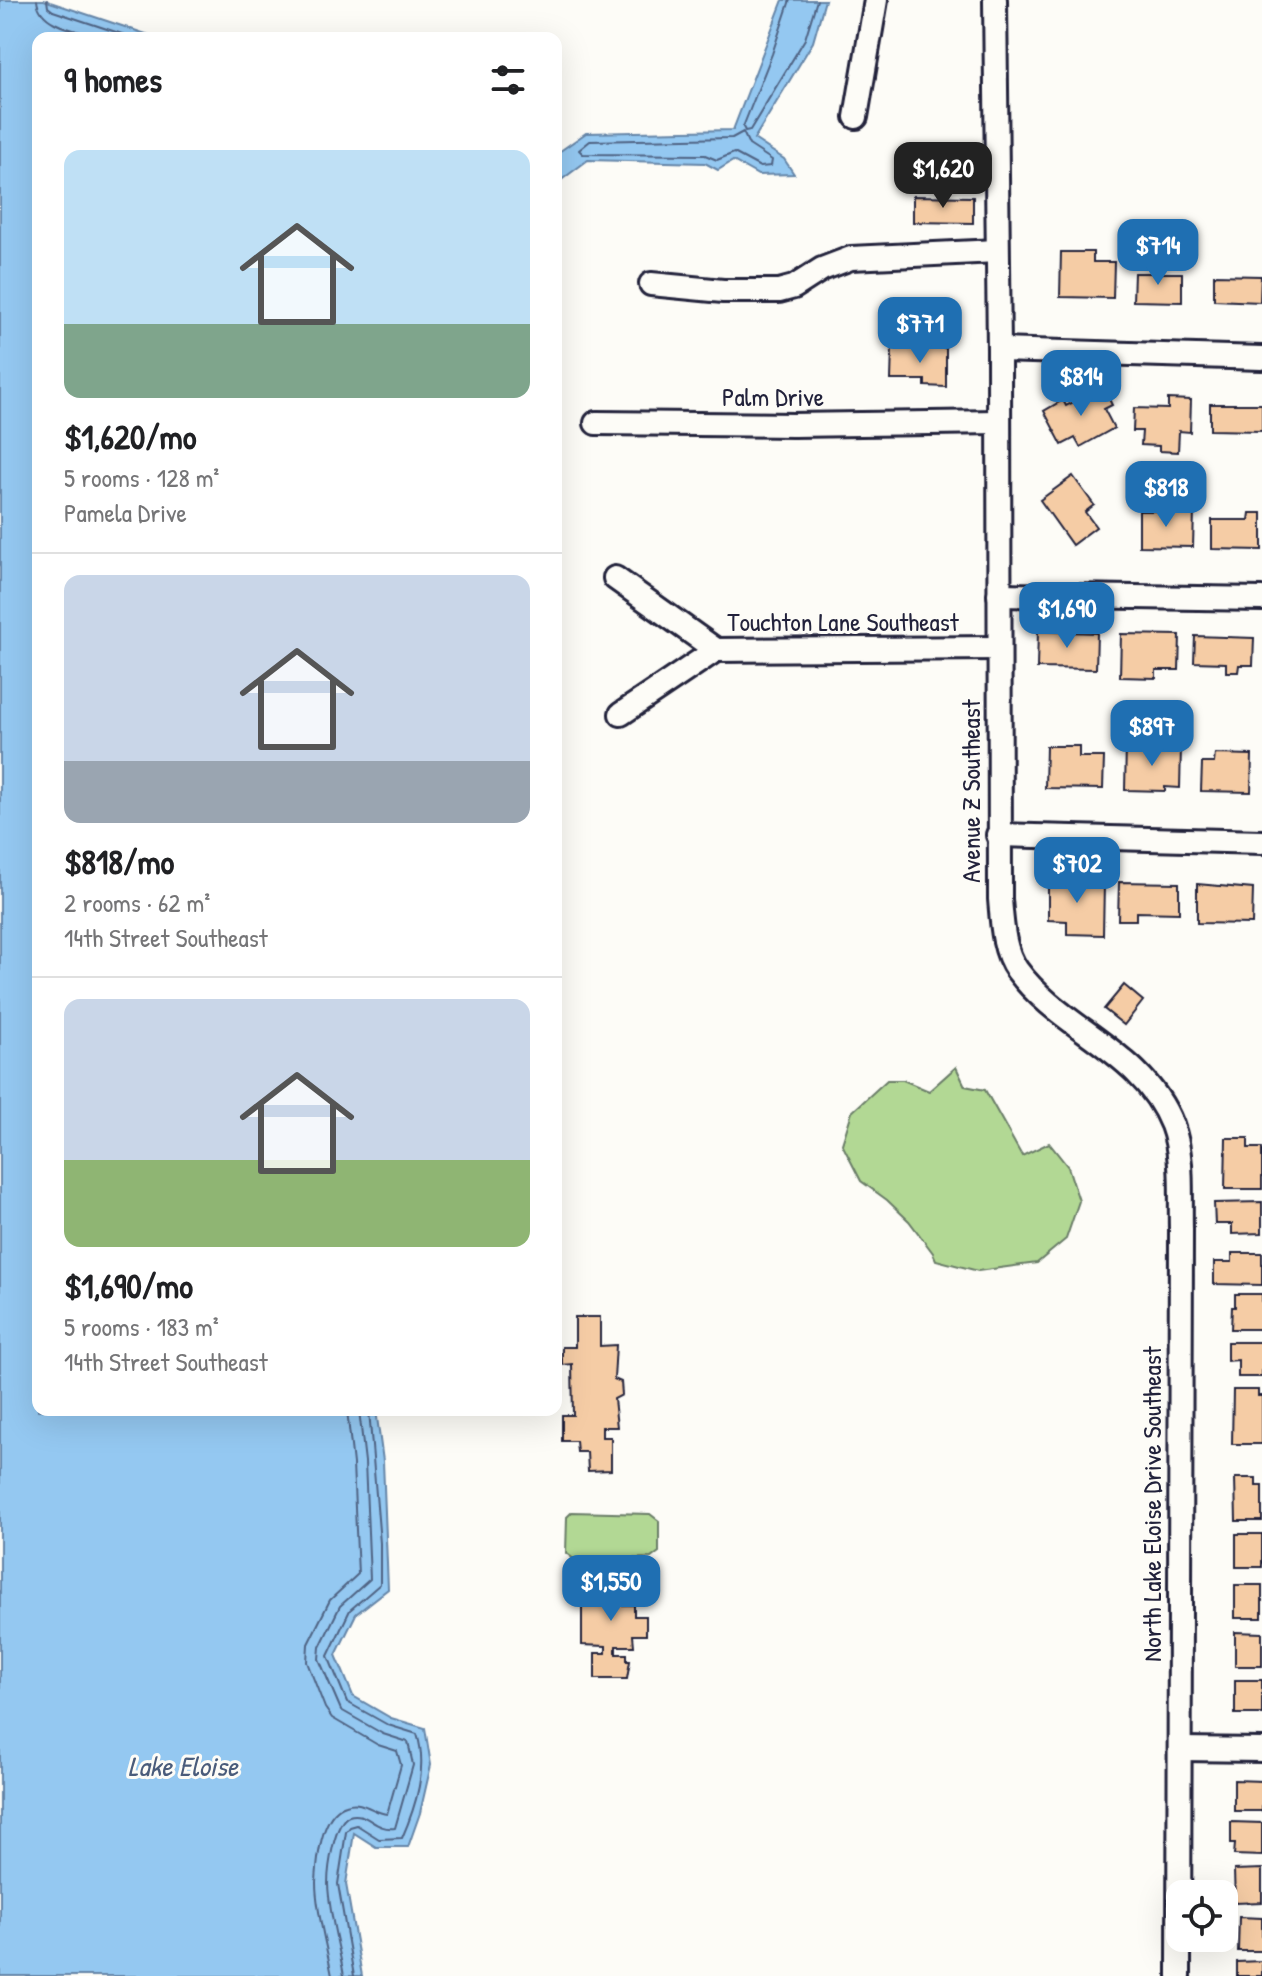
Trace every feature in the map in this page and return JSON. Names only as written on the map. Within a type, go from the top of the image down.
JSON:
[{"type":"street","points":[[856,117],[876,0]]},
{"type":"street","name":"Avenue Z Southeast","points":[[995,0],[999,350],[998,835],[1003,927],[1017,970],[1042,998],[1116,1054]]},
{"type":"street","points":[[651,284],[723,291],[779,291],[794,287],[822,269],[851,258],[997,251]]},
{"type":"street","points":[[999,350],[1262,358]]},
{"type":"street","name":"Palm Drive","points":[[596,423],[793,425],[998,422]]},
{"type":"street","name":"Touchton Lane Southeast","points":[[615,578],[716,650],[999,648]]},
{"type":"street","points":[[999,595],[1262,599]]},
{"type":"street","points":[[621,714],[716,650]]},
{"type":"street","points":[[998,835],[1262,842]]},
{"type":"street","name":"North Lake Eloise Drive Southeast","points":[[1116,1054],[1138,1071],[1159,1098],[1172,1127],[1179,1155],[1179,1976]]},
{"type":"street","points":[[1181,1749],[1262,1750]]},
{"type":"green space","points":[[956,1067],[965,1086],[985,1090],[1022,1156],[1049,1143],[1068,1167],[1079,1201],[1066,1239],[1037,1263],[978,1271],[936,1260],[909,1221],[861,1181],[842,1144],[852,1112],[887,1080],[903,1080],[929,1091]]},
{"type":"green space","points":[[572,1512],[650,1514],[659,1521],[659,1552],[651,1558],[575,1560],[566,1553],[567,1517]]},
{"type":"water","name":"Lake Eloise","points":[[0,0],[44,0],[140,32],[32,32],[32,1416],[377,1416],[383,1461],[388,1589],[356,1614],[336,1655],[353,1696],[391,1718],[425,1728],[431,1765],[408,1847],[376,1847],[354,1833],[346,1884],[362,1976],[0,1976]]},
{"type":"water","points":[[783,0],[825,0],[813,42],[754,139],[784,159],[794,174],[758,175],[733,161],[718,170],[705,163],[588,160],[562,180],[562,150],[586,133],[733,130]]},
{"type":"building","points":[[913,196],[973,197],[973,223],[913,222]]},
{"type":"building","points":[[1061,252],[1093,252],[1093,262],[1114,262],[1113,298],[1060,297]]},
{"type":"building","points":[[1134,273],[1182,273],[1182,302],[1133,301]]},
{"type":"building","points":[[1214,275],[1261,276],[1260,302],[1214,300]]},
{"type":"building","points":[[892,348],[946,348],[946,387],[925,386],[925,380],[891,380]]},
{"type":"building","points":[[1103,387],[1112,405],[1104,409],[1114,428],[1080,447],[1075,438],[1062,445],[1044,411],[1063,400],[1066,406]]},
{"type":"building","points":[[1168,399],[1191,400],[1190,432],[1179,431],[1178,452],[1159,451],[1159,446],[1141,445],[1142,431],[1133,431],[1134,408],[1168,409]]},
{"type":"building","points":[[1210,404],[1262,404],[1262,431],[1210,430]]},
{"type":"building","points":[[1073,476],[1094,505],[1085,512],[1096,527],[1072,545],[1040,500]]},
{"type":"building","points":[[1139,511],[1194,511],[1193,547],[1139,546]]},
{"type":"building","points":[[1250,513],[1262,513],[1262,550],[1212,549],[1212,520],[1249,520]]},
{"type":"building","points":[[1038,631],[1097,633],[1096,669],[1037,668]]},
{"type":"building","points":[[1121,634],[1180,635],[1179,670],[1156,670],[1156,678],[1120,677]]},
{"type":"building","points":[[1195,636],[1254,638],[1253,665],[1239,665],[1238,672],[1226,672],[1226,663],[1194,662]]},
{"type":"building","points":[[1126,745],[1181,747],[1180,788],[1165,787],[1165,791],[1125,790]]},
{"type":"building","points":[[1046,746],[1079,746],[1079,757],[1104,757],[1103,789],[1045,788]]},
{"type":"building","points":[[1215,754],[1252,755],[1251,792],[1201,791],[1202,763],[1214,763]]},
{"type":"building","points":[[1048,878],[1104,883],[1103,935],[1067,934],[1067,921],[1048,920]]},
{"type":"building","points":[[1119,882],[1179,883],[1179,913],[1136,912],[1136,920],[1118,920]]},
{"type":"building","points":[[1197,884],[1253,889],[1252,924],[1197,923]]},
{"type":"building","points":[[1124,985],[1143,1001],[1124,1025],[1104,1009]]},
{"type":"building","points":[[1226,1138],[1248,1138],[1248,1148],[1262,1148],[1262,1189],[1225,1189]]},
{"type":"building","points":[[1262,1202],[1262,1233],[1232,1234],[1232,1224],[1215,1224],[1214,1203]]},
{"type":"building","points":[[1232,1253],[1262,1253],[1262,1285],[1214,1284],[1214,1262],[1232,1262]]},
{"type":"building","points":[[1235,1294],[1262,1294],[1262,1329],[1231,1329]]},
{"type":"building","points":[[575,1317],[600,1317],[600,1346],[616,1345],[614,1379],[621,1382],[622,1395],[614,1399],[617,1427],[602,1427],[602,1437],[611,1437],[611,1470],[588,1471],[587,1452],[577,1452],[576,1441],[562,1441],[562,1415],[573,1415],[572,1364],[562,1365],[562,1347],[575,1347]]},
{"type":"building","points":[[1227,1342],[1262,1342],[1262,1377],[1238,1377],[1238,1360],[1227,1361]]},
{"type":"building","points":[[1233,1390],[1258,1390],[1258,1396],[1262,1396],[1262,1444],[1232,1444]]},
{"type":"building","points":[[1235,1478],[1256,1478],[1256,1486],[1262,1486],[1262,1521],[1236,1521]]},
{"type":"building","points":[[1236,1534],[1262,1534],[1262,1567],[1236,1567]]},
{"type":"building","points":[[620,1572],[620,1579],[640,1580],[640,1597],[619,1598],[619,1605],[634,1605],[634,1616],[646,1616],[646,1635],[633,1635],[634,1646],[616,1646],[616,1654],[627,1654],[627,1661],[630,1661],[627,1679],[595,1679],[595,1653],[606,1653],[606,1646],[582,1645],[582,1605],[606,1605],[606,1598],[581,1597],[581,1580],[602,1579],[602,1573]]},
{"type":"building","points":[[1235,1585],[1262,1585],[1262,1618],[1235,1618]]},
{"type":"building","points":[[1235,1632],[1262,1633],[1262,1666],[1235,1666]]},
{"type":"building","points":[[1235,1680],[1262,1680],[1262,1714],[1235,1714]]},
{"type":"building","points":[[1234,1780],[1262,1781],[1262,1811],[1234,1811]]},
{"type":"building","points":[[1231,1822],[1262,1823],[1262,1856],[1234,1855]]},
{"type":"building","points":[[1262,1869],[1262,1902],[1238,1903],[1238,1880],[1234,1880],[1234,1870]]},
{"type":"building","points":[[1239,1917],[1262,1918],[1262,1951],[1238,1951]]},
{"type":"building","points":[[1262,1961],[1262,1976],[1237,1976],[1237,1962]]}]
